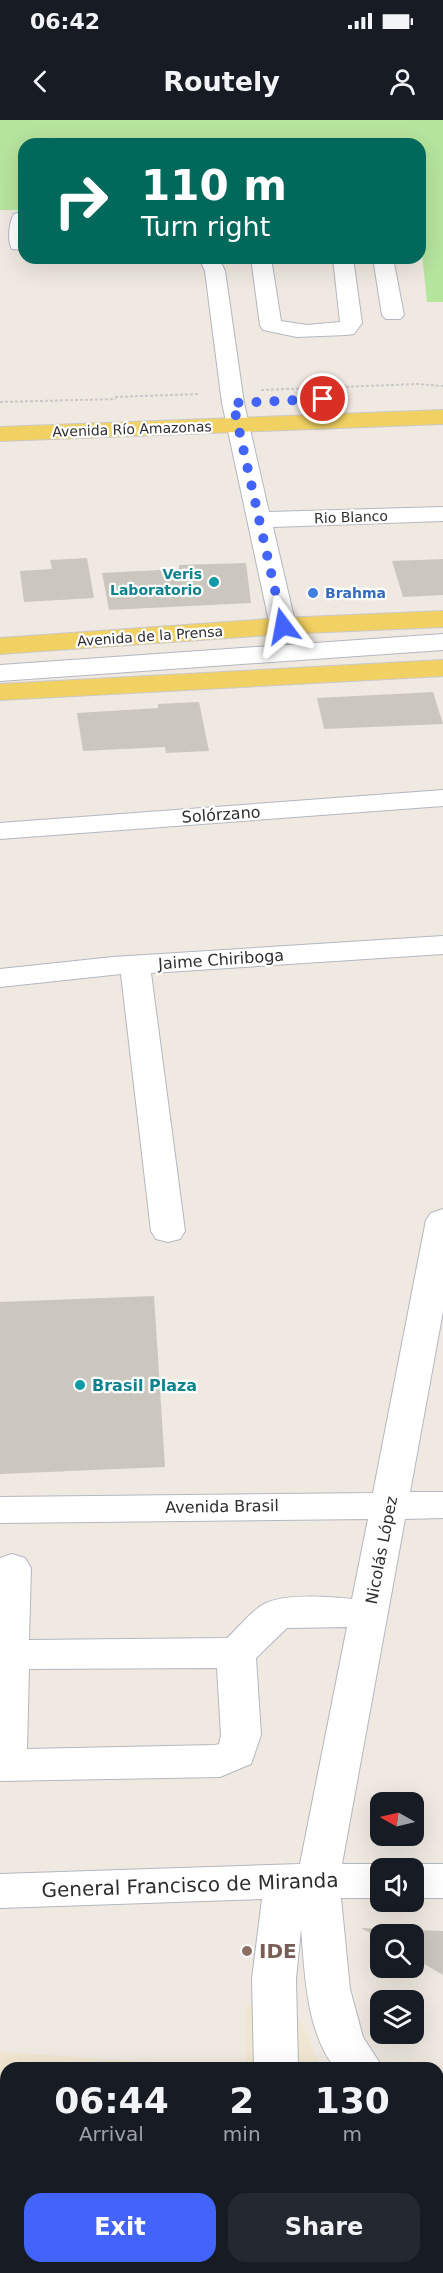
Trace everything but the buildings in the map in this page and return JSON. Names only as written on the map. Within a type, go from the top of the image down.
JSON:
[{"type":"main road","points":[[383,398],[443,396]]},
{"type":"main road","name":"Avenida Río Amazonas","points":[[0,434],[235,408],[443,417]]},
{"type":"main road","name":"Avenida de la Prensa","points":[[0,646],[283,626],[443,619]]},
{"type":"main road","points":[[0,692],[443,668]]},
{"type":"street","points":[[14,245],[18,230]]},
{"type":"street","points":[[212,264],[215,271],[235,408],[283,626]]},
{"type":"street","points":[[262,264],[271,326],[278,329],[318,330],[346,329],[351,323],[344,264]]},
{"type":"street","points":[[384,264],[393,315]]},
{"type":"street","name":"Rio Blanco","points":[[258,520],[443,514]]},
{"type":"street","points":[[0,673],[443,642]]},
{"type":"street","name":"Solórzano","points":[[0,831],[443,798]]},
{"type":"street","name":"Jaime Chiriboga","points":[[0,978],[135,965],[443,945]]},
{"type":"street","points":[[135,965],[168,1231]]},
{"type":"street","name":"Nicolás López","points":[[302,1880],[368,1614],[443,1220]]},
{"type":"street","name":"Avenida Brasil","points":[[0,1510],[389,1504],[443,1506]]},
{"type":"street","points":[[12,1568],[4,1655],[3,1765],[220,1761],[237,1753],[241,1735],[236,1653],[261,1626],[277,1614],[320,1611],[368,1614]]},
{"type":"street","points":[[4,1655],[236,1653]]},
{"type":"street","points":[[276,2062],[274,1979],[302,1880]]},
{"type":"street","points":[[302,1880],[343,2045],[356,2062]]},
{"type":"street","name":"General Francisco de Miranda","points":[[0,1891],[302,1880],[370,1881]]},
{"type":"street","points":[[424,1881],[443,1881]]},
{"type":"shaded area","points":[[292,2002],[318,2062],[246,2062],[246,2005]]},
{"type":"shaded area","points":[[0,2052],[147,2062],[0,2062]]},
{"type":"green space","points":[[0,120],[443,120],[443,302],[427,302],[423,264],[426,264],[426,138],[18,138],[18,210],[0,210]]},
{"type":"place","name":"Veris Laboratorio","points":[[214,582]]},
{"type":"place","name":"Brahma","points":[[313,593]]},
{"type":"place","name":"Brasil Plaza","points":[[80,1385]]},
{"type":"place","name":"IDE","points":[[247,1951]]},
{"type":"route","points":[[283,626],[233,403],[323,399]]}]
